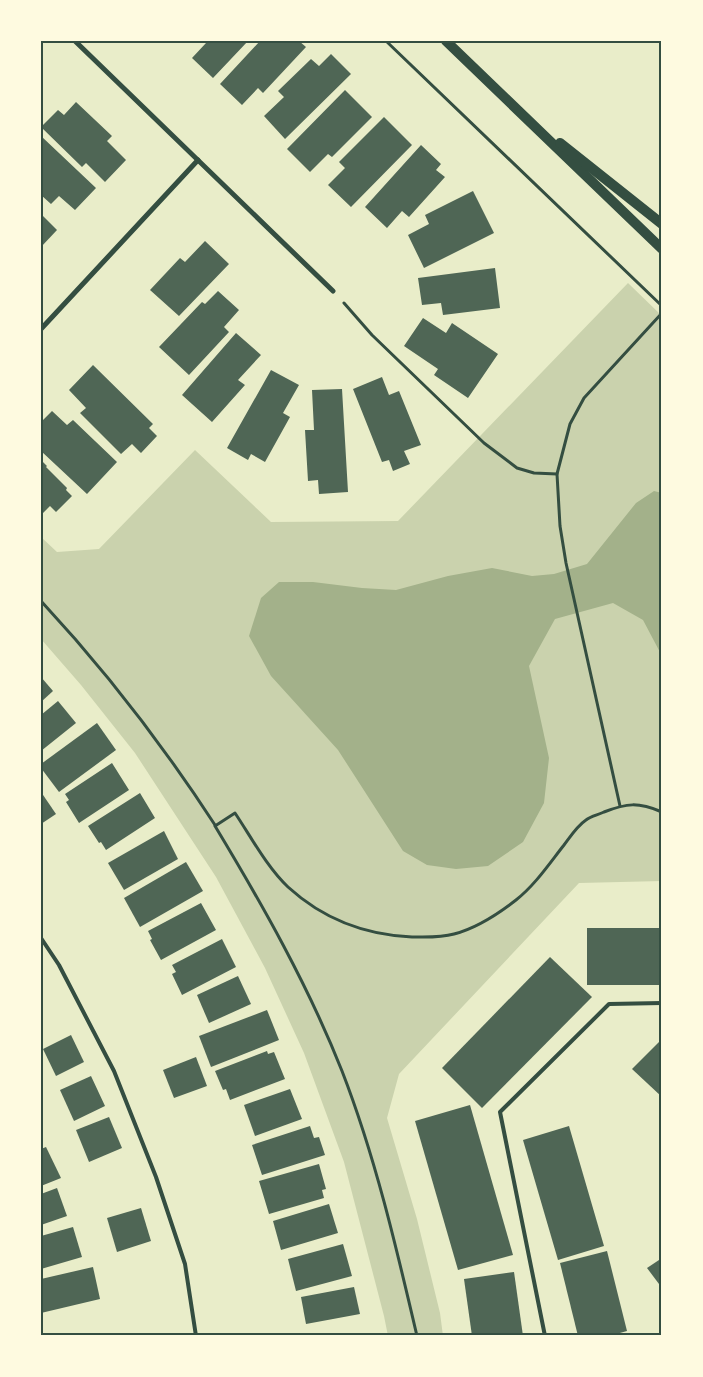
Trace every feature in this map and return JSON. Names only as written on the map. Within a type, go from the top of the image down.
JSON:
[{"type":"main road","points":[[446,41],[662,249]]},
{"type":"main road","points":[[520,112],[662,224]]},
{"type":"street","points":[[75,41],[333,291]]},
{"type":"street","points":[[41,329],[198,160]]},
{"type":"lane","points":[[41,938],[59,965],[114,1071],[156,1177],[185,1264],[196,1336]]},
{"type":"lane","points":[[545,1336],[500,1112],[609,1004],[662,1002]]},
{"type":"path","points":[[386,41],[662,306]]},
{"type":"path","points":[[333,291],[372,335],[484,443],[517,468],[557,474]]},
{"type":"path","points":[[620,806],[566,563],[560,526],[557,474],[570,424],[584,398],[662,313]]},
{"type":"path","points":[[41,601],[98,664],[180,770],[254,890],[284,948],[341,1070],[370,1150],[387,1210],[417,1336]]},
{"type":"path","points":[[215,826],[235,813],[271,866],[288,886],[314,908],[342,923],[367,931],[426,938],[453,934],[477,925],[519,898],[540,876],[573,833],[587,819],[620,806],[636,804],[662,812]]},
{"type":"shaded area","points":[[628,283],[662,316],[662,881],[579,883],[399,1074],[387,1118],[417,1219],[440,1313],[443,1336],[388,1336],[344,1162],[304,1053],[265,968],[216,877],[135,753],[81,685],[41,639],[41,537],[57,552],[99,549],[195,450],[271,522],[398,521]]},
{"type":"shaded area","points":[[654,491],[662,493],[662,656],[643,620],[613,603],[555,619],[529,666],[549,758],[544,803],[523,842],[488,866],[456,869],[427,865],[403,851],[338,750],[271,676],[249,636],[261,598],[279,582],[313,582],[396,590],[448,576],[492,568],[532,576],[554,574],[587,564],[636,503]]},
{"type":"building","points":[[204,41],[248,41],[213,78],[192,58],[206,43]]},
{"type":"building","points":[[260,41],[299,41],[306,47],[263,93],[258,88],[242,105],[220,84]]},
{"type":"building","points":[[331,54],[351,74],[285,139],[264,116],[284,97],[278,91],[311,59],[319,66]]},
{"type":"building","points":[[345,90],[372,117],[332,157],[328,154],[310,172],[287,149]]},
{"type":"building","points":[[76,102],[112,136],[107,141],[126,160],[105,182],[86,163],[82,167],[41,127],[58,110],[64,115]]},
{"type":"building","points":[[384,117],[412,145],[351,207],[328,185],[345,168],[339,162]]},
{"type":"building","points":[[41,136],[96,188],[75,210],[59,196],[51,204],[41,195]]},
{"type":"building","points":[[421,145],[441,164],[436,170],[445,177],[409,217],[402,211],[387,228],[365,207]]},
{"type":"building","points":[[473,191],[494,233],[424,268],[408,235],[429,224],[425,215]]},
{"type":"building","points":[[41,214],[57,230],[41,247]]},
{"type":"building","points":[[205,241],[229,264],[179,316],[150,290],[180,258],[185,262]]},
{"type":"building","points":[[495,268],[500,308],[443,315],[441,303],[422,305],[418,278]]},
{"type":"building","points":[[218,291],[239,310],[224,327],[229,332],[189,375],[159,347],[202,302],[205,304]]},
{"type":"building","points":[[423,318],[446,333],[452,323],[498,354],[468,398],[434,375],[438,369],[404,346]]},
{"type":"building","points":[[236,333],[261,355],[238,380],[245,385],[212,422],[182,395]]},
{"type":"building","points":[[93,365],[153,424],[149,428],[157,436],[141,453],[132,444],[121,454],[80,413],[86,408],[69,390]]},
{"type":"building","points":[[271,370],[299,385],[283,413],[290,417],[265,462],[251,454],[248,460],[227,448]]},
{"type":"building","points":[[382,377],[389,395],[399,391],[421,445],[404,451],[410,464],[393,471],[389,460],[382,462],[353,389]]},
{"type":"building","points":[[342,389],[348,492],[319,494],[318,480],[308,481],[305,430],[314,430],[312,390]]},
{"type":"building","points":[[52,411],[67,425],[73,420],[117,462],[87,494],[41,451],[41,422]]},
{"type":"building","points":[[41,460],[72,496],[56,512],[50,506],[41,515]]},
{"type":"building","points":[[41,677],[53,691],[41,702]]},
{"type":"building","points":[[58,701],[76,723],[41,751],[41,715]]},
{"type":"building","points":[[97,723],[116,750],[59,792],[41,768],[41,764]]},
{"type":"building","points":[[112,763],[129,790],[79,823],[66,802],[69,800],[65,794]]},
{"type":"building","points":[[41,792],[56,814],[41,824]]},
{"type":"building","points":[[140,793],[155,818],[106,850],[88,826]]},
{"type":"building","points":[[164,831],[178,859],[124,890],[108,863]]},
{"type":"building","points":[[186,862],[203,891],[140,927],[124,898]]},
{"type":"building","points":[[201,903],[216,930],[161,960],[150,940],[152,939],[148,931]]},
{"type":"building","points":[[587,928],[662,928],[662,985],[587,985]]},
{"type":"building","points":[[222,939],[236,967],[182,995],[172,974],[176,972],[172,965]]},
{"type":"building","points":[[550,957],[592,997],[482,1108],[442,1068]]},
{"type":"building","points":[[238,976],[251,1004],[209,1023],[197,995]]},
{"type":"building","points":[[267,1010],[279,1040],[211,1067],[199,1036]]},
{"type":"building","points":[[71,1035],[84,1062],[56,1076],[43,1049]]},
{"type":"building","points":[[662,1039],[662,1097],[632,1069]]},
{"type":"building","points":[[267,1051],[268,1054],[274,1052],[285,1079],[230,1100],[226,1089],[223,1090],[215,1071]]},
{"type":"building","points":[[196,1057],[207,1086],[174,1098],[163,1070]]},
{"type":"building","points":[[91,1076],[105,1106],[74,1121],[60,1090]]},
{"type":"building","points":[[290,1089],[302,1119],[255,1136],[244,1105]]},
{"type":"building","points":[[470,1105],[513,1255],[458,1270],[415,1121]]},
{"type":"building","points":[[109,1117],[122,1148],[89,1162],[76,1130]]},
{"type":"building","points":[[310,1126],[314,1138],[319,1137],[325,1155],[262,1175],[252,1145]]},
{"type":"building","points":[[569,1126],[604,1246],[558,1260],[523,1140]]},
{"type":"building","points":[[46,1147],[61,1178],[41,1186],[41,1149]]},
{"type":"building","points":[[319,1164],[326,1189],[322,1190],[324,1198],[269,1214],[259,1181]]},
{"type":"building","points":[[57,1188],[67,1216],[41,1225],[41,1194]]},
{"type":"building","points":[[329,1204],[338,1233],[281,1250],[273,1221]]},
{"type":"building","points":[[141,1208],[151,1241],[117,1252],[107,1218]]},
{"type":"building","points":[[73,1227],[82,1257],[41,1269],[41,1236]]},
{"type":"building","points":[[343,1244],[352,1276],[296,1291],[288,1259]]},
{"type":"building","points":[[607,1251],[627,1331],[609,1336],[578,1336],[560,1263]]},
{"type":"building","points":[[662,1258],[662,1288],[647,1268]]},
{"type":"building","points":[[93,1267],[100,1299],[41,1313],[41,1279]]},
{"type":"building","points":[[514,1272],[523,1336],[472,1336],[464,1279]]},
{"type":"building","points":[[354,1287],[360,1314],[306,1324],[301,1297]]}]
